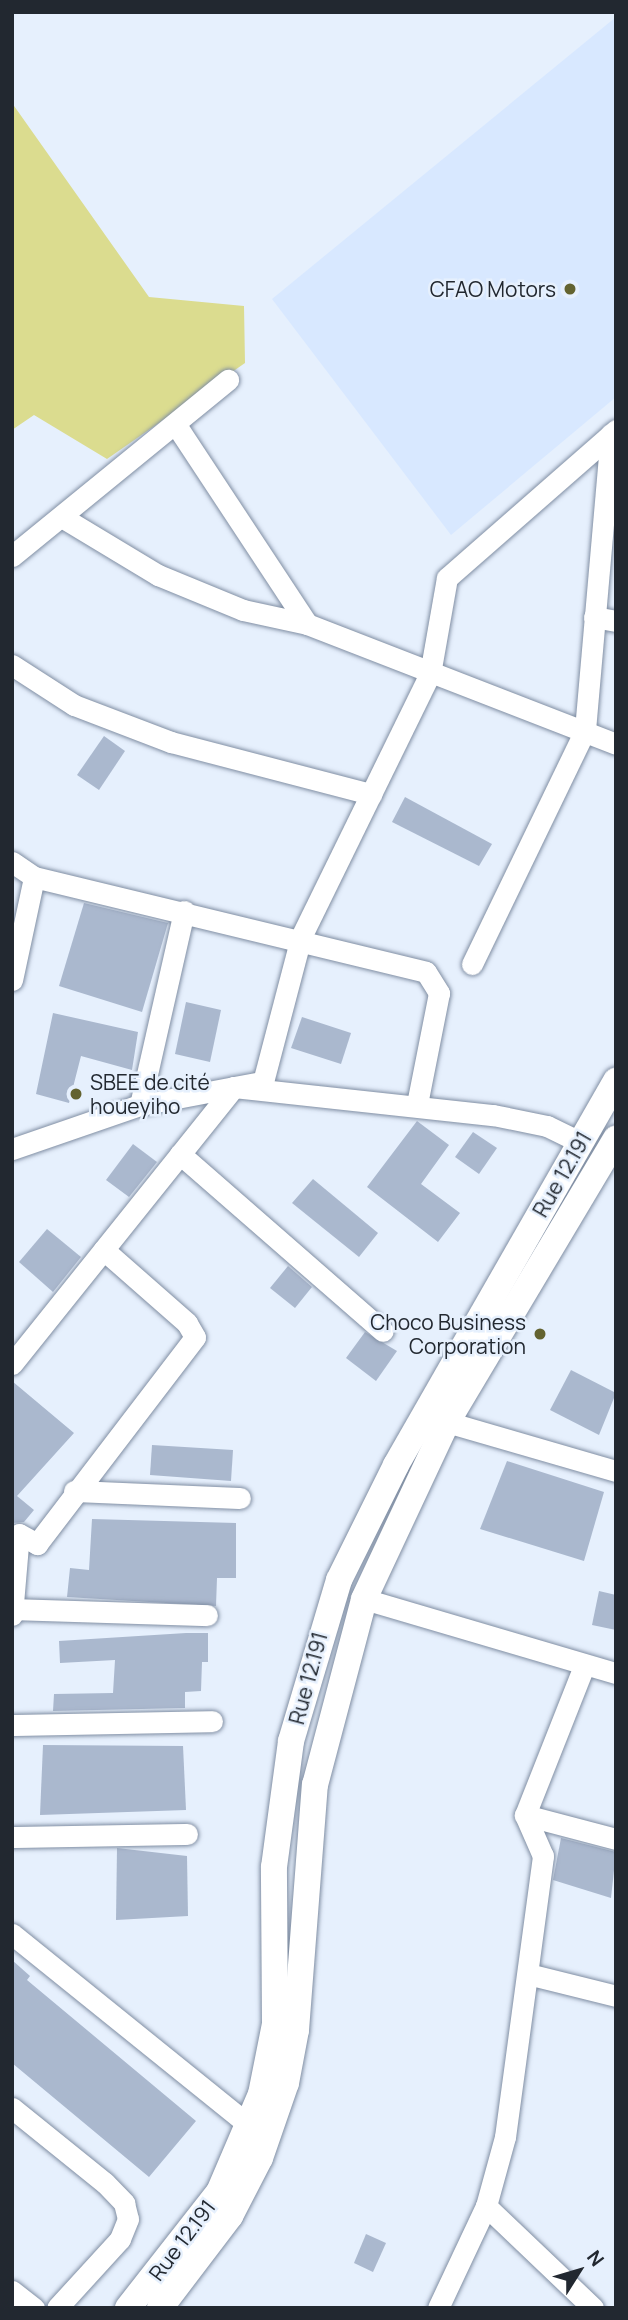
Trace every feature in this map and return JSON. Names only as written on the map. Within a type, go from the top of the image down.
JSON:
[{"type":"main road","name":"Rue 12.191","points":[[128,2308],[219,2192],[250,2126],[275,2024],[274,1867],[284,1792],[320,1632],[390,1475],[616,1081]]},
{"type":"main road","name":"Rue 12.191","points":[[160,2308],[230,2216],[260,2158],[286,2083],[296,2030],[315,1785],[364,1599],[447,1422],[616,1138]]},
{"type":"street","points":[[12,556],[65,519],[228,380]]},
{"type":"street","points":[[176,425],[307,624]]},
{"type":"street","points":[[472,964],[585,730],[594,617],[611,495],[614,432]]},
{"type":"street","points":[[12,1149],[140,1105],[263,1082],[301,937],[430,674],[447,578],[458,563],[614,432]]},
{"type":"street","points":[[65,519],[158,575],[243,610],[307,624],[616,744]]},
{"type":"street","points":[[594,617],[616,621]]},
{"type":"street","points":[[12,665],[74,705],[158,738],[371,794]]},
{"type":"street","points":[[12,862],[34,877],[410,964],[434,980],[439,993],[417,1104]]},
{"type":"street","points":[[12,980],[34,877]]},
{"type":"street","points":[[140,1105],[184,911]]},
{"type":"street","points":[[234,1087],[417,1104],[547,1126],[580,1142]]},
{"type":"street","points":[[12,1364],[234,1087]]},
{"type":"street","points":[[180,1154],[383,1331]]},
{"type":"street","points":[[12,1615],[19,1534],[37,1544],[74,1490],[195,1337],[187,1323],[104,1250]]},
{"type":"street","points":[[447,1422],[616,1471]]},
{"type":"street","points":[[74,1490],[240,1498]]},
{"type":"street","points":[[364,1599],[584,1665],[616,1672]]},
{"type":"street","points":[[13,1609],[207,1615]]},
{"type":"street","points":[[438,2308],[486,2206],[518,2067],[543,1856],[524,1815],[584,1665]]},
{"type":"street","points":[[12,1725],[212,1721]]},
{"type":"street","points":[[524,1815],[616,1839]]},
{"type":"street","points":[[12,1837],[187,1834]]},
{"type":"street","points":[[12,1934],[250,2126]]},
{"type":"street","points":[[528,1974],[616,1996]]},
{"type":"street","points":[[12,2108],[105,2183],[124,2203],[128,2219],[120,2239],[57,2308]]},
{"type":"street","points":[[486,2206],[593,2308]]},
{"type":"street","points":[[12,2291],[34,2308]]},
{"type":"shaded area","name":"CFAO Motors","points":[[616,17],[616,397],[451,535],[272,299]]},
{"type":"green space","points":[[12,103],[149,297],[244,306],[245,363],[107,459],[34,415],[12,430]]},
{"type":"building","points":[[104,736],[125,751],[99,790],[77,775]]},
{"type":"building","points":[[405,797],[492,844],[479,866],[392,822]]},
{"type":"building","points":[[84,903],[168,923],[142,1012],[59,986]]},
{"type":"building","points":[[186,1002],[221,1010],[210,1062],[175,1054]]},
{"type":"building","points":[[53,1013],[138,1032],[132,1070],[81,1056],[69,1103],[36,1094]]},
{"type":"building","points":[[302,1017],[351,1033],[341,1064],[291,1048]]},
{"type":"building","points":[[417,1121],[449,1145],[421,1184],[460,1213],[438,1242],[367,1187]]},
{"type":"building","points":[[473,1132],[497,1148],[479,1174],[455,1157]]},
{"type":"building","points":[[133,1144],[157,1162],[129,1197],[106,1180]]},
{"type":"building","points":[[313,1179],[378,1233],[359,1257],[292,1203]]},
{"type":"building","points":[[47,1229],[81,1257],[53,1292],[19,1262]]},
{"type":"building","points":[[288,1266],[312,1287],[295,1308],[270,1288]]},
{"type":"building","points":[[365,1332],[397,1351],[376,1381],[346,1358]]},
{"type":"building","points":[[571,1370],[616,1393],[599,1435],[550,1410]]},
{"type":"building","points":[[12,1381],[74,1433],[17,1496],[34,1510],[24,1522],[12,1523]]},
{"type":"building","points":[[152,1445],[233,1450],[231,1481],[150,1475]]},
{"type":"building","points":[[507,1461],[604,1492],[584,1561],[480,1529]]},
{"type":"building","points":[[92,1519],[236,1523],[236,1578],[217,1578],[216,1606],[67,1597],[70,1568],[89,1570]]},
{"type":"building","points":[[599,1591],[616,1595],[616,1630],[592,1625]]},
{"type":"building","points":[[208,1633],[208,1662],[202,1662],[201,1691],[185,1692],[185,1708],[53,1711],[54,1694],[113,1693],[115,1660],[60,1663],[59,1641]]},
{"type":"building","points":[[43,1745],[183,1746],[186,1810],[40,1815]]},
{"type":"building","points":[[561,1838],[616,1852],[611,1898],[553,1880]]},
{"type":"building","points":[[117,1848],[187,1856],[188,1916],[116,1920]]},
{"type":"building","points":[[12,1960],[30,1976],[27,1980],[196,2121],[149,2177],[12,2063]]},
{"type":"building","points":[[366,2234],[386,2243],[373,2272],[354,2263]]},
{"type":"place","name":"CFAO Motors","points":[[570,289]]},
{"type":"place","name":"SBEE de cité houeyiho","points":[[76,1094]]},
{"type":"place","name":"Choco Business Corporation","points":[[540,1334]]}]
